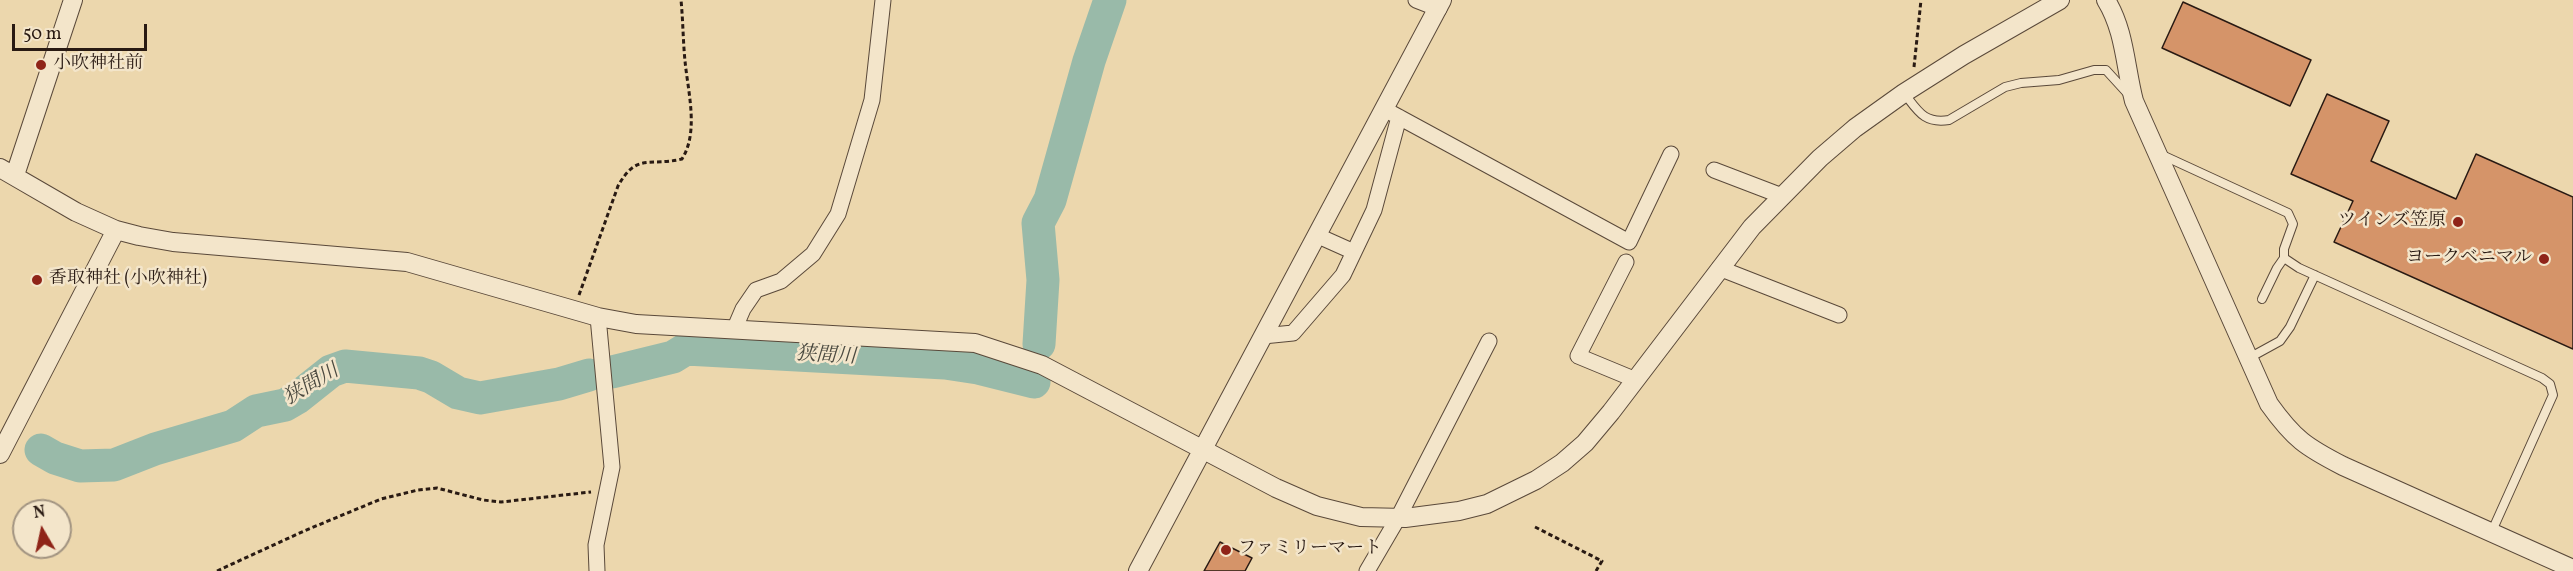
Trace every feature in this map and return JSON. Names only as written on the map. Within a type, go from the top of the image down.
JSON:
[{"type":"street","points":[[73,0],[8,171],[76,212],[116,230],[173,242],[407,262],[598,317],[636,324],[942,340],[993,348],[1042,364],[1276,488],[1317,506],[1361,517],[1398,518],[1433,515],[1468,508],[1510,494],[1562,463],[1585,443],[1636,380],[1752,227],[1855,128],[1908,90],[2060,0]]},
{"type":"street","points":[[734,330],[743,309],[756,290],[780,281],[813,254],[838,214],[872,100],[883,0]]},
{"type":"street","points":[[1138,571],[1316,235],[1392,113],[1441,4],[1416,0]]},
{"type":"street","points":[[2106,0],[2123,37],[2125,62],[2134,101],[2269,404],[2284,425],[2307,448],[2573,569]]},
{"type":"street","points":[[1392,113],[1629,242],[1671,154]]},
{"type":"street","points":[[1263,336],[1293,333],[1343,275],[1374,210],[1392,113]]},
{"type":"street","points":[[1714,170],[1782,196]]},
{"type":"street","points":[[0,454],[116,230]]},
{"type":"street","points":[[1316,235],[1354,252]]},
{"type":"street","points":[[1626,262],[1578,356],[1636,380]]},
{"type":"street","points":[[1719,268],[1839,315]]},
{"type":"street","points":[[597,571],[596,545],[612,466],[598,317]]},
{"type":"street","points":[[1367,571],[1398,518],[1489,341]]},
{"type":"lane","points":[[1908,90],[1928,120],[1938,122],[1949,120],[2005,87],[2021,83],[2059,80],[2094,70],[2106,70],[2134,101]]},
{"type":"lane","points":[[2158,153],[2288,213],[2293,224],[2284,249],[2284,258],[2277,267],[2262,299]]},
{"type":"lane","points":[[2284,258],[2315,275],[2542,378],[2550,384],[2553,395],[2491,532]]},
{"type":"lane","points":[[2249,358],[2280,341],[2290,327],[2315,275]]},
{"type":"path","points":[[574,309],[618,186],[627,171],[638,163],[670,162],[682,159],[687,150],[690,104],[681,0]]},
{"type":"path","points":[[1908,90],[1921,0]]},
{"type":"path","points":[[217,571],[381,499],[418,490],[437,488],[483,500],[501,502],[526,497],[608,490]]},
{"type":"path","points":[[1535,527],[1602,561],[1596,571]]},
{"type":"building","points":[[2183,2],[2311,60],[2290,106],[2162,48]]},
{"type":"building","name":"ツインズ笠原","points":[[2327,94],[2389,121],[2371,161],[2456,199],[2476,154],[2573,197],[2573,349],[2334,242],[2353,201],[2291,174]]},
{"type":"building","name":"ファミリーマート","points":[[1220,542],[1252,558],[1245,571],[1204,571]]},
{"type":"waterway","name":"狭間川","points":[[1039,344],[1043,280],[1038,223],[1050,200],[1089,61],[1110,0]]},
{"type":"waterway","name":"狭間川","points":[[612,372],[673,357],[686,349],[945,363],[978,368],[1034,382],[1034,375]]},
{"type":"waterway","name":"狭間川","points":[[41,450],[55,458],[80,466],[114,465],[155,449],[233,426],[256,411],[285,405],[331,371],[345,366],[419,373],[431,377],[458,393],[480,398],[559,384],[589,375]]},
{"type":"place","name":"小吹神社前","points":[[41,65]]},
{"type":"place","name":"ツインズ笠原","points":[[2458,222]]},
{"type":"place","name":"ヨークベニマル","points":[[2544,259]]},
{"type":"place","name":"香取神社 (小吹神社)","points":[[37,280]]},
{"type":"place","name":"ファミリーマート","points":[[1226,550]]}]
